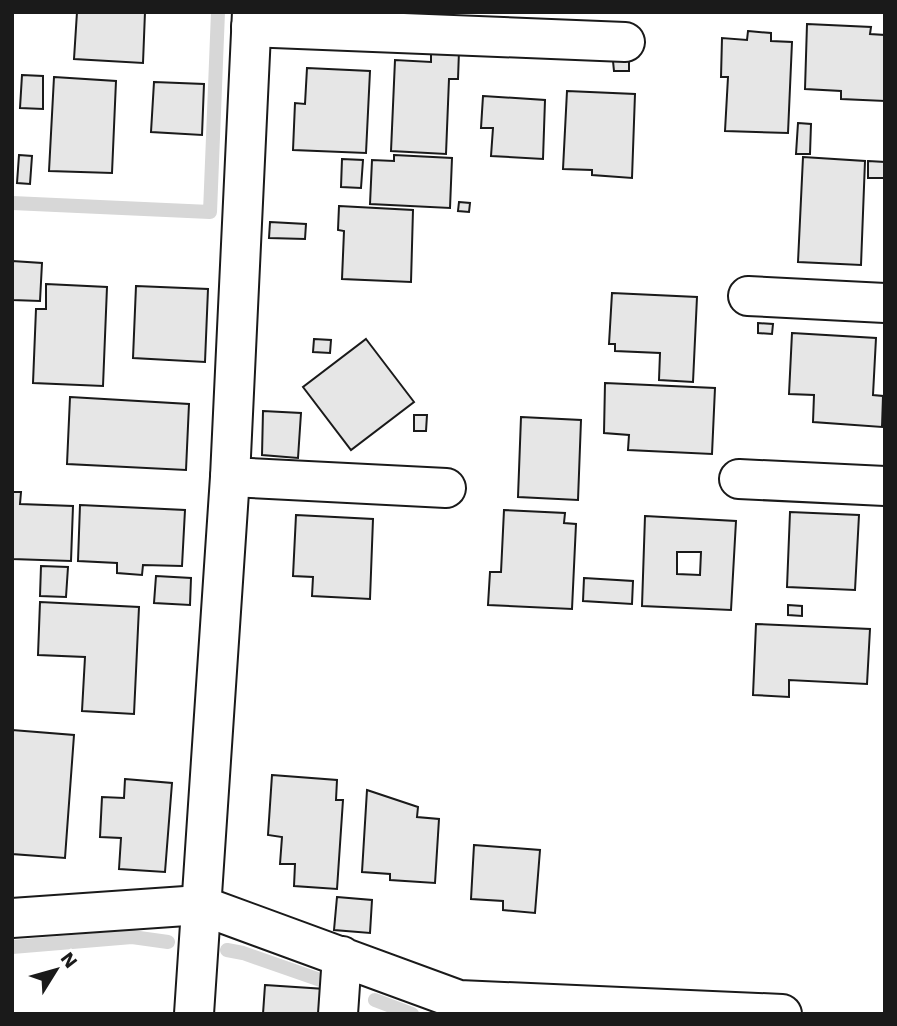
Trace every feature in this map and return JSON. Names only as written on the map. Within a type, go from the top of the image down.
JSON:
[{"type":"street","points":[[194,1014],[230,477],[251,20],[625,42]]},
{"type":"street","points":[[748,296],[885,303]]},
{"type":"street","points":[[230,477],[446,488]]},
{"type":"street","points":[[739,479],[885,486]]},
{"type":"street","points":[[12,918],[200,905],[460,1000],[556,1009],[782,1014]]},
{"type":"street","points":[[338,1014],[342,956]]},
{"type":"building","points":[[77,12],[145,12],[143,63],[74,59]]},
{"type":"building","points":[[807,24],[871,27],[870,34],[885,35],[885,101],[841,99],[841,91],[805,89]]},
{"type":"building","points":[[748,31],[771,33],[771,41],[792,42],[788,133],[725,131],[728,77],[721,77],[722,38],[747,40]]},
{"type":"building","points":[[431,50],[459,51],[458,79],[449,79],[446,154],[391,151],[395,60],[431,62]]},
{"type":"building","points":[[613,61],[629,61],[629,71],[614,71]]},
{"type":"building","points":[[307,68],[370,71],[366,153],[293,150],[295,103],[305,104]]},
{"type":"building","points":[[22,75],[43,76],[43,109],[20,108]]},
{"type":"building","points":[[54,77],[116,81],[112,173],[49,171]]},
{"type":"building","points":[[154,82],[204,84],[202,135],[151,132]]},
{"type":"building","points":[[567,91],[635,94],[632,178],[592,175],[592,170],[563,169]]},
{"type":"building","points":[[483,96],[545,100],[543,159],[491,156],[493,128],[481,128]]},
{"type":"building","points":[[798,123],[811,124],[810,154],[796,154]]},
{"type":"building","points":[[19,155],[32,156],[30,184],[17,183]]},
{"type":"building","points":[[394,155],[452,158],[450,208],[370,204],[372,160],[394,161]]},
{"type":"building","points":[[803,157],[865,161],[861,265],[798,262]]},
{"type":"building","points":[[342,159],[363,160],[361,188],[341,187]]},
{"type":"building","points":[[868,161],[885,162],[885,178],[868,178]]},
{"type":"building","points":[[459,202],[470,203],[469,212],[458,211]]},
{"type":"building","points":[[339,206],[413,210],[411,282],[342,279],[344,231],[338,230]]},
{"type":"building","points":[[270,222],[306,224],[305,239],[269,238]]},
{"type":"building","points":[[12,261],[42,263],[40,301],[12,300]]},
{"type":"building","points":[[46,284],[107,287],[103,386],[33,383],[36,309],[46,309]]},
{"type":"building","points":[[136,286],[208,289],[205,362],[133,358]]},
{"type":"building","points":[[612,293],[697,297],[693,382],[659,380],[660,353],[615,351],[615,344],[609,344]]},
{"type":"building","points":[[758,323],[773,324],[772,334],[758,333]]},
{"type":"building","points":[[792,333],[876,338],[873,395],[883,396],[882,427],[813,422],[814,395],[789,394]]},
{"type":"building","points":[[314,339],[331,340],[330,353],[313,352]]},
{"type":"building","points":[[366,339],[414,402],[351,450],[303,387]]},
{"type":"building","points":[[605,383],[715,388],[712,454],[628,450],[629,435],[604,433]]},
{"type":"building","points":[[70,397],[189,404],[186,470],[67,464]]},
{"type":"building","points":[[263,411],[301,413],[298,458],[262,455]]},
{"type":"building","points":[[414,415],[427,415],[426,431],[414,431]]},
{"type":"building","points":[[521,417],[581,420],[578,500],[518,497]]},
{"type":"building","points":[[12,492],[21,492],[20,504],[73,506],[71,561],[12,559]]},
{"type":"building","points":[[80,505],[185,510],[182,566],[143,565],[142,575],[117,573],[117,563],[78,561]]},
{"type":"building","points":[[504,510],[565,513],[564,523],[576,524],[572,609],[488,605],[490,572],[501,572]]},
{"type":"building","points":[[790,512],[859,515],[855,590],[787,587]]},
{"type":"building","points":[[296,515],[373,519],[370,599],[312,596],[313,577],[293,576]]},
{"type":"building","points":[[645,516],[736,521],[731,610],[642,606]],"holes":[[[677,552],[701,552],[700,575],[677,574]]]},
{"type":"building","points":[[41,566],[68,567],[66,597],[40,596]]},
{"type":"building","points":[[156,576],[191,578],[190,605],[154,603]]},
{"type":"building","points":[[584,578],[633,581],[632,604],[583,601]]},
{"type":"building","points":[[40,602],[139,607],[134,714],[82,711],[85,657],[38,655]]},
{"type":"building","points":[[788,605],[802,606],[802,616],[788,615]]},
{"type":"building","points":[[756,624],[870,629],[867,684],[789,680],[789,697],[753,695]]},
{"type":"building","points":[[12,730],[74,735],[65,858],[12,854]]},
{"type":"building","points":[[272,775],[337,780],[336,800],[343,800],[337,889],[294,886],[295,864],[280,864],[282,837],[268,835]]},
{"type":"building","points":[[125,779],[172,783],[165,872],[119,869],[121,838],[100,837],[102,797],[124,798]]},
{"type":"building","points":[[367,790],[418,807],[417,817],[439,819],[435,883],[390,880],[390,874],[362,872]]},
{"type":"building","points":[[474,845],[540,850],[535,913],[503,910],[503,901],[471,899]]},
{"type":"building","points":[[337,897],[372,900],[370,933],[334,930]]},
{"type":"building","points":[[265,985],[325,989],[324,1014],[263,1014]]},
{"type":"waterway","points":[[12,203],[210,212],[218,12]]},
{"type":"waterway","points":[[12,947],[132,937],[168,942]]},
{"type":"waterway","points":[[227,950],[326,982]]},
{"type":"waterway","points":[[375,1000],[412,1014]]}]
